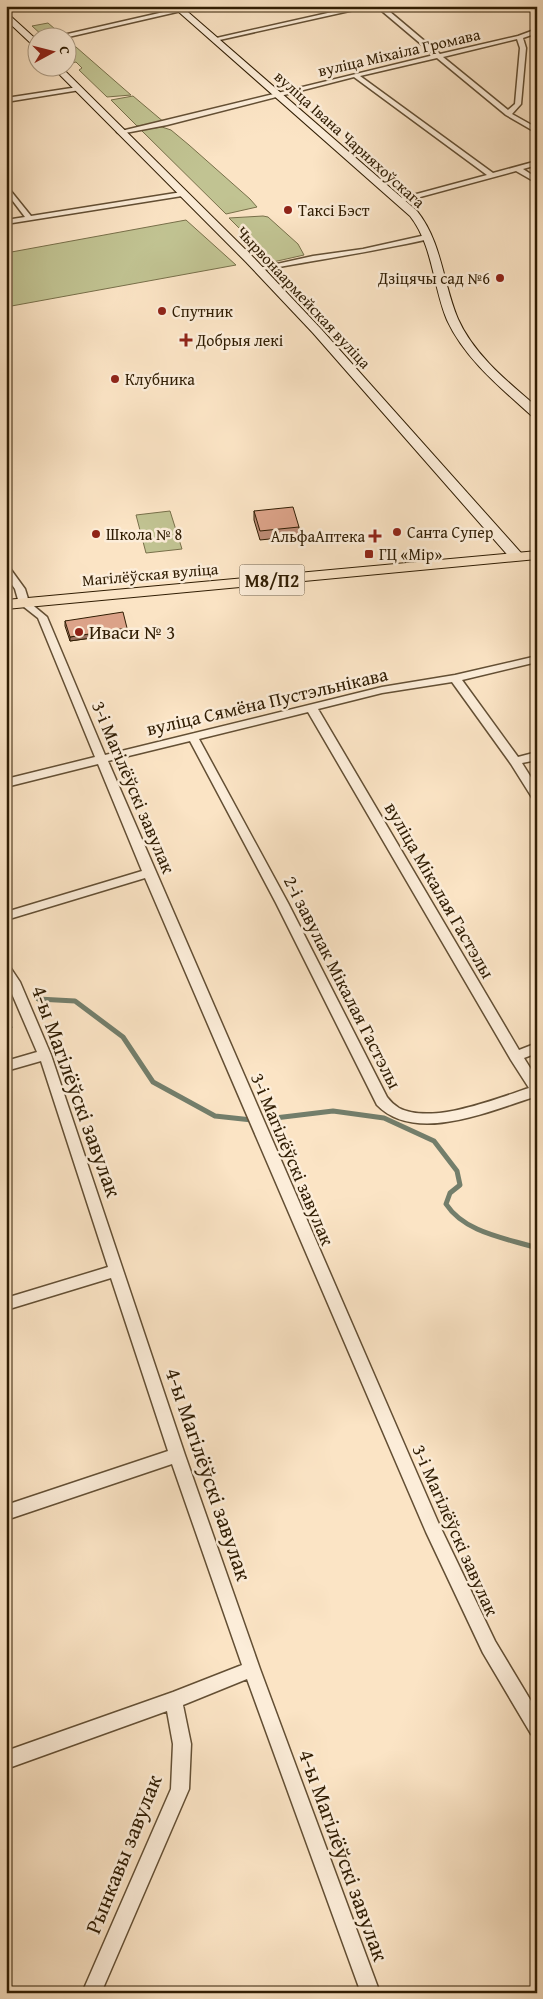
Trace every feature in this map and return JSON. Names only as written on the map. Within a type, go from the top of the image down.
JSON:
[{"type":"main road","name":"вуліца Івана Чарняхоўскага","points":[[178,8],[280,95],[416,217],[426,237],[453,319],[466,343],[508,388],[537,414]]},
{"type":"main road","points":[[6,14],[28,35]]},
{"type":"main road","name":"Чырвонаармейская вуліца","points":[[67,78],[258,269],[317,331],[517,557]]},
{"type":"main road","name":"Магілёўская вуліца","points":[[6,605],[537,555]]},
{"type":"street","points":[[78,32],[178,8],[200,6]]},
{"type":"street","points":[[215,39],[368,6]]},
{"type":"street","points":[[379,6],[440,55],[508,114],[537,131]]},
{"type":"street","name":"вуліца Міхаіла Громава","points":[[120,132],[167,123],[355,75],[520,37],[537,31]]},
{"type":"street","points":[[508,114],[518,104],[523,48],[520,37]]},
{"type":"street","points":[[355,75],[493,176]]},
{"type":"street","points":[[6,100],[78,89]]},
{"type":"street","points":[[401,202],[537,163]]},
{"type":"street","points":[[518,169],[537,182]]},
{"type":"street","points":[[6,187],[30,218]]},
{"type":"street","points":[[6,222],[182,194]]},
{"type":"street","points":[[258,269],[313,258],[363,251],[426,237]]},
{"type":"street","points":[[6,569],[20,589],[24,603]]},
{"type":"street","name":"3-і Магілёўскі завулак","points":[[24,603],[42,617],[149,873],[432,1526],[489,1647],[537,1728]]},
{"type":"street","name":"вуліца Сямёна Пустэльнікава","points":[[6,782],[382,690],[455,678],[537,659]]},
{"type":"street","points":[[455,678],[515,761],[537,796]]},
{"type":"street","name":"вуліца Мікалая Гастэлы","points":[[311,707],[537,1091]]},
{"type":"street","name":"2-і завулак Мікалая Гастэлы","points":[[193,737],[282,903],[382,1101],[396,1113],[434,1118],[459,1115],[537,1091]]},
{"type":"street","points":[[515,761],[537,756]]},
{"type":"street","points":[[6,916],[149,873]]},
{"type":"street","name":"4-ы Магілёўскі завулак","points":[[6,970],[14,982],[45,1055],[177,1455],[252,1669],[371,1993]]},
{"type":"street","points":[[516,1056],[537,1048]]},
{"type":"street","points":[[6,1066],[45,1055]]},
{"type":"street","points":[[6,1304],[117,1270]]},
{"type":"street","points":[[6,1513],[177,1455]]},
{"type":"street","points":[[6,1760],[173,1700],[252,1669]]},
{"type":"street","name":"Рынкавы завулак","points":[[91,1993],[180,1788],[184,1759],[180,1726],[173,1700]]},
{"type":"green space","points":[[48,23],[54,28],[34,28],[32,26]]},
{"type":"green space","points":[[78,49],[131,95],[107,97],[79,70],[82,68],[78,64]]},
{"type":"green space","points":[[133,96],[165,123],[137,126],[111,100]]},
{"type":"green space","points":[[162,127],[171,130],[189,145],[257,207],[226,214],[141,130]]},
{"type":"green space","points":[[268,217],[298,244],[304,255],[273,262],[229,218]]},
{"type":"green space","points":[[186,220],[236,265],[6,307],[6,253]]},
{"type":"green space","points":[[170,511],[182,549],[146,553],[136,515]]},
{"type":"building","points":[[293,507],[299,527],[260,531],[254,511]]},
{"type":"building","points":[[123,612],[127,628],[70,637],[65,621]]},
{"type":"building","points":[[6,1012],[11,1023],[6,1025]]},
{"type":"waterway","points":[[38,999],[75,1001],[123,1037],[153,1082],[215,1116],[252,1120]]},
{"type":"waterway","points":[[275,1118],[333,1111],[384,1118],[434,1141],[457,1171],[460,1185],[450,1193],[446,1204],[454,1214],[464,1222],[487,1233],[537,1248]]},
{"type":"place","name":"Таксі Бэст","points":[[288,210]]},
{"type":"place","name":"Дзіцячы сад №6","points":[[500,278]]},
{"type":"place","name":"Спутник","points":[[162,311]]},
{"type":"place","name":"Добрыя лекі","points":[[186,340]]},
{"type":"place","name":"Клубника","points":[[115,379]]},
{"type":"place","name":"Санта Супер","points":[[397,532]]},
{"type":"place","name":"Школа № 8","points":[[96,534]]},
{"type":"place","name":"АльфаАптека","points":[[375,536]]},
{"type":"place","name":"ГЦ «Мір»","points":[[369,554]]},
{"type":"place","name":"Иваси № 3","points":[[79,632]]}]
